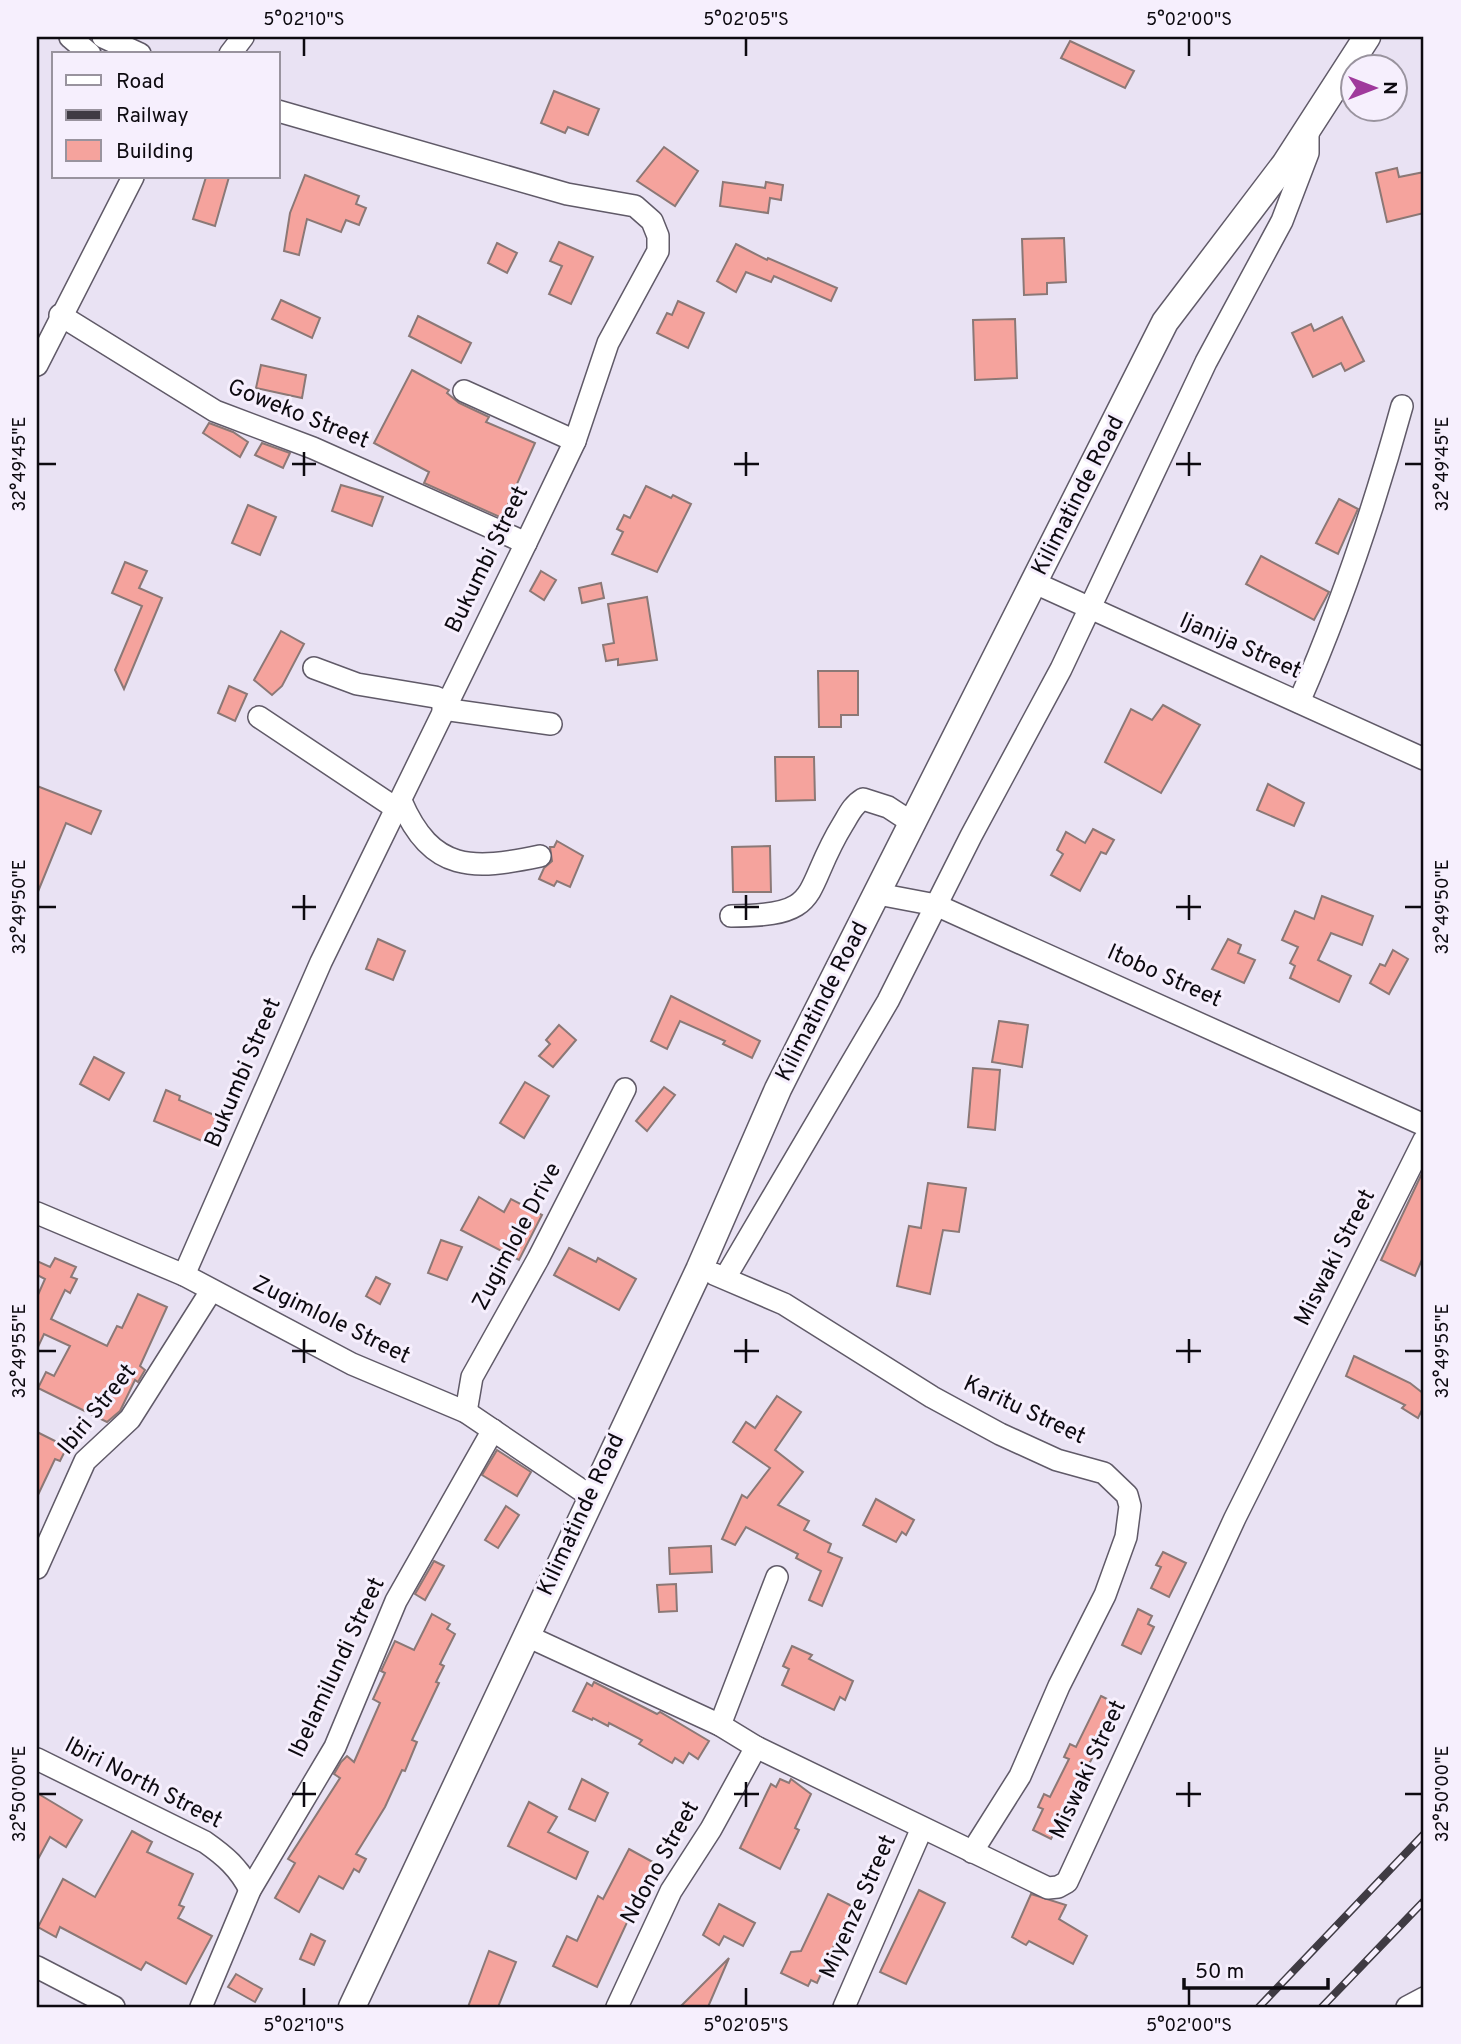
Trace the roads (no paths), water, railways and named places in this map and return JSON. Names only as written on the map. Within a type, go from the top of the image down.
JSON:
[{"type":"main road","name":"Kilimatinde Road","points":[[352,2007],[525,1634],[699,1270],[778,1090],[1165,322],[1308,130],[1367,37]]},
{"type":"street","points":[[70,37],[88,52]]},
{"type":"street","points":[[103,37],[136,52]]},
{"type":"street","points":[[231,52],[243,37]]},
{"type":"street","name":"Bukumbi Street","points":[[184,1275],[321,962],[575,441],[608,343],[658,251],[658,236],[649,216],[627,203],[567,194],[280,112]]},
{"type":"street","points":[[725,1278],[888,1001],[1061,669],[1218,338],[1282,221],[1308,153],[1308,130]]},
{"type":"street","points":[[37,365],[60,315],[132,178]]},
{"type":"street","name":"Goweko Street","points":[[60,315],[215,411],[313,448],[526,544]]},
{"type":"street","points":[[464,391],[575,441]]},
{"type":"street","points":[[1299,702],[1326,641],[1376,500],[1402,407]]},
{"type":"street","name":"Ijanija Street","points":[[1035,583],[1424,759]]},
{"type":"street","points":[[314,668],[357,684],[435,697],[445,706],[467,715],[551,724]]},
{"type":"street","points":[[259,718],[399,805],[415,829],[446,859],[463,865],[487,866],[540,856]]},
{"type":"street","points":[[731,916],[772,916],[793,911],[805,900],[838,832],[855,804],[863,799],[888,807],[914,824]]},
{"type":"street","name":"Itobo Street","points":[[878,894],[936,905],[1424,1125]]},
{"type":"street","name":"Zugimlole Drive","points":[[466,1412],[472,1377],[538,1259],[625,1089]]},
{"type":"street","name":"Miswaki Street","points":[[525,1634],[720,1725],[756,1747],[972,1852],[1048,1888],[1059,1887],[1067,1882],[1235,1518],[1424,1140]]},
{"type":"street","name":"Zugimlole Street","points":[[37,1213],[184,1275],[352,1364],[466,1412],[590,1496]]},
{"type":"street","name":"Karitu Street","points":[[699,1270],[725,1278],[784,1304],[932,1397],[1000,1434],[1057,1460],[1104,1473],[1127,1495],[1130,1506],[1126,1536],[1105,1595],[1059,1686],[1020,1776],[972,1852]]},
{"type":"street","name":"Ibiri Street","points":[[37,1568],[85,1461],[130,1419],[211,1291]]},
{"type":"street","name":"Ibelamilundi Street","points":[[201,2007],[250,1890],[335,1747],[390,1613],[493,1430]]},
{"type":"street","points":[[720,1725],[777,1577]]},
{"type":"street","name":"Ndono Street","points":[[617,2007],[671,1891],[711,1829],[756,1747]]},
{"type":"street","name":"Ibiri North Street","points":[[37,1759],[205,1842],[242,1873],[250,1890]]},
{"type":"street","name":"Miyenze Street","points":[[844,2007],[922,1828]]},
{"type":"street","points":[[37,1967],[98,2004]]},
{"type":"street","points":[[1406,2007],[1424,1998]]},
{"type":"railway","points":[[1259,2007],[1424,1834]]},
{"type":"railway","points":[[1322,2007],[1424,1901]]}]
